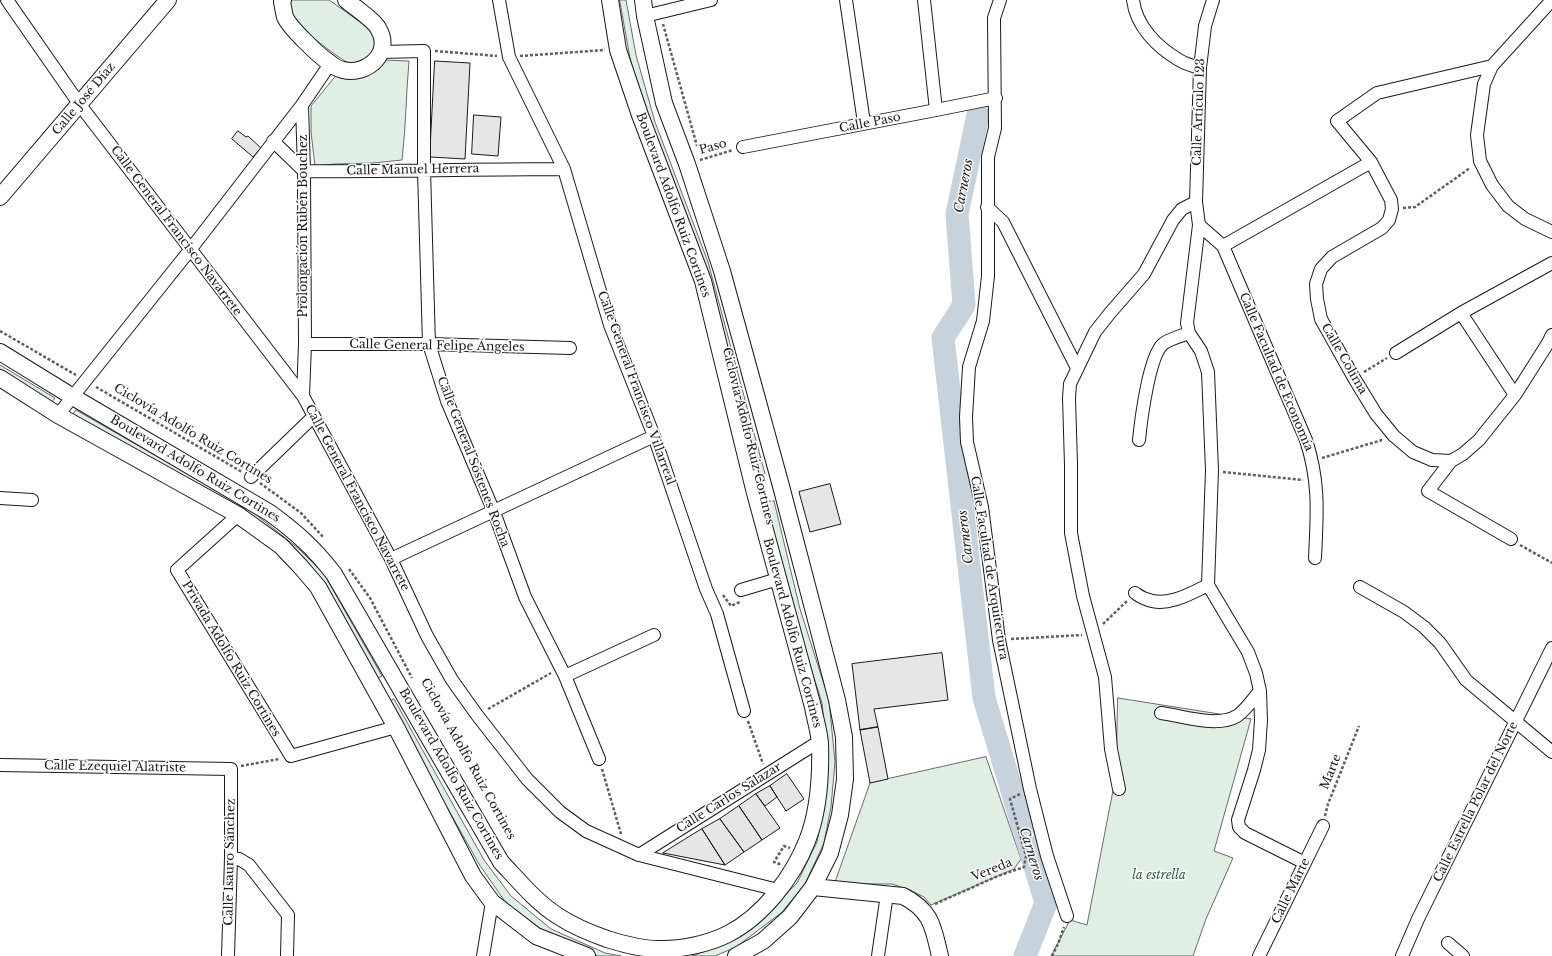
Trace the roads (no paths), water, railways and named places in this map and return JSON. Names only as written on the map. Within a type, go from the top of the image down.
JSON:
[{"type":"main road","name":"Calle José Díaz","points":[[0,197],[168,0]]},
{"type":"main road","points":[[281,1],[286,18],[295,31],[330,64],[344,70],[360,69],[368,66],[376,60],[381,52],[383,39],[378,27],[346,0]]},
{"type":"main road","name":"Boulevard Adolfo Ruiz Cortines","points":[[0,352],[73,397],[270,513],[295,532],[318,554],[334,574],[406,683],[501,862],[531,895],[558,916],[588,932],[625,944],[657,950],[692,946],[728,934],[756,915],[793,870],[807,840],[814,814],[819,780],[820,742],[813,707],[755,493],[703,281],[638,108],[618,50],[610,0]]},
{"type":"main road","name":"Boulevard Adolfo Ruiz Cortines","points":[[644,8],[664,102],[687,164],[722,271],[781,486],[837,700],[844,737],[845,779],[840,815],[830,853],[813,887],[790,917],[763,941],[736,956]]},
{"type":"main road","name":"Boulevard Adolfo Ruiz Cortines","points":[[0,378],[58,414],[238,515],[281,546],[318,587],[396,727],[473,876],[492,902],[536,936],[587,956]]},
{"type":"main road","points":[[755,493],[781,486]]},
{"type":"main road","points":[[380,698],[406,683]]},
{"type":"main road","points":[[813,887],[903,896],[915,902],[924,911],[932,924],[940,956]]},
{"type":"street","name":"Calle General Francisco Navarrete","points":[[7,0],[80,105],[303,396],[313,417],[391,558],[426,636],[452,680],[477,715],[527,779],[560,812],[586,830],[639,855],[778,890]]},
{"type":"street","name":"Calle General Francisco Villarreal","points":[[499,0],[509,57],[564,169],[610,325],[654,436],[706,589],[717,614],[744,711]]},
{"type":"street","points":[[644,8],[711,0]]},
{"type":"street","points":[[846,0],[864,123]]},
{"type":"street","points":[[924,0],[936,110]]},
{"type":"street","name":"Calle Facultad de Arquitectura","points":[[1000,0],[994,18],[992,98],[995,128],[988,157],[988,276],[983,321],[969,367],[966,417],[967,442],[982,507],[999,640],[1030,789],[1045,849],[1067,916]]},
{"type":"street","points":[[1133,0],[1134,9],[1144,29],[1159,46],[1180,61],[1200,68]]},
{"type":"street","name":"Calle Artículo 123","points":[[1199,224],[1196,202],[1200,68],[1205,26],[1213,0]]},
{"type":"street","points":[[1552,0],[1492,66],[1484,84],[1477,136],[1480,161],[1492,185],[1508,206],[1525,219],[1552,232]]},
{"type":"street","name":"Calle General Sóstenes Rocha","points":[[381,52],[424,51],[424,170],[430,344],[447,401],[494,512],[525,597],[565,676],[599,759]]},
{"type":"street","points":[[58,414],[190,250],[302,105],[330,64]]},
{"type":"street","points":[[1223,246],[1371,162],[1338,121],[1377,93],[1492,66]]},
{"type":"street","name":"Calle Paso","points":[[744,147],[992,98]]},
{"type":"street","name":"Prolongación Rubén Bouchez","points":[[302,105],[304,171],[303,396]]},
{"type":"street","points":[[273,141],[304,171]]},
{"type":"street","name":"Calle Colima","points":[[1371,162],[1391,200],[1392,210],[1389,220],[1382,228],[1332,256],[1322,269],[1316,284],[1321,319],[1376,414],[1394,436],[1413,452],[1432,460],[1451,461]]},
{"type":"street","name":"Calle Manuel Herrera","points":[[304,171],[369,172],[564,169]]},
{"type":"street","points":[[1119,789],[1111,750],[1105,677],[1092,634],[1083,596],[1071,533],[1070,384],[1095,332],[1144,274],[1173,220],[1182,210],[1196,202]]},
{"type":"street","points":[[987,206],[1003,222],[1077,368]]},
{"type":"street","points":[[1199,224],[1188,323],[1189,333],[1200,351],[1208,372],[1212,470],[1208,585],[1248,652],[1256,673],[1260,692],[1261,720],[1259,750],[1238,820],[1239,827],[1245,833],[1305,862]]},
{"type":"street","name":"Calle Facultad de Economía","points":[[1199,224],[1223,246],[1306,440],[1313,461],[1316,481],[1317,503],[1315,558]]},
{"type":"street","points":[[1396,353],[1461,313],[1552,263]]},
{"type":"street","points":[[1461,313],[1515,395]]},
{"type":"street","points":[[1139,440],[1142,407],[1157,351],[1164,343],[1189,333]]},
{"type":"street","points":[[1511,540],[1428,491],[1451,461],[1463,454],[1479,440],[1515,395],[1552,335]]},
{"type":"street","name":"Calle General Felipe Ángeles","points":[[304,344],[430,344],[570,348]]},
{"type":"street","points":[[251,477],[313,417]]},
{"type":"street","points":[[391,558],[494,512],[654,436]]},
{"type":"street","points":[[0,498],[32,500]]},
{"type":"street","name":"Privada Adolfo Ruiz Cortines","points":[[238,515],[177,570],[291,756],[396,727]]},
{"type":"street","points":[[741,590],[778,579]]},
{"type":"street","points":[[1135,593],[1146,600],[1158,602],[1179,599],[1208,585]]},
{"type":"street","points":[[1360,587],[1404,612],[1424,627],[1440,643],[1466,680],[1515,723],[1552,752]]},
{"type":"street","points":[[565,676],[654,635]]},
{"type":"street","name":"Calle Estrella Polar del Norte","points":[[1402,956],[1418,919],[1552,648]]},
{"type":"street","points":[[1161,713],[1213,722],[1227,721],[1238,716],[1260,692]]},
{"type":"street","name":"Calle Carlos Salazar","points":[[639,855],[820,742]]},
{"type":"street","name":"Calle Ezequiel Alatriste","points":[[0,765],[231,768]]},
{"type":"street","name":"Calle Isauro Sánchez","points":[[228,956],[231,858],[231,768]]},
{"type":"street","name":"Calle Marte","points":[[1259,956],[1323,826]]},
{"type":"street","points":[[231,858],[239,859],[249,865],[288,915],[287,956]]},
{"type":"street","points":[[878,956],[887,894]]},
{"type":"street","points":[[483,956],[492,902]]},
{"type":"street","points":[[1448,943],[1463,956]]},
{"type":"waterway","name":"Carneros","points":[[978,115],[957,214],[964,305],[943,338],[984,698],[1046,903],[1025,956]]},
{"type":"park label","name":"la estrella","points":[[1159,876]]}]
